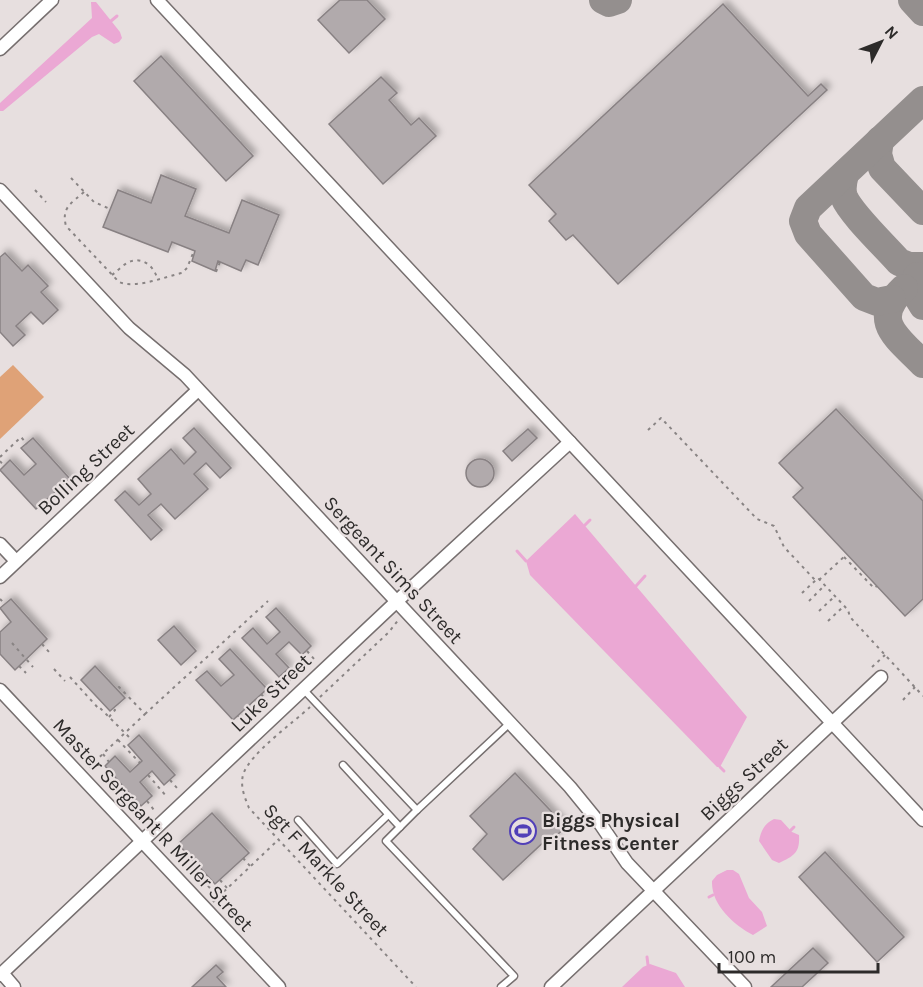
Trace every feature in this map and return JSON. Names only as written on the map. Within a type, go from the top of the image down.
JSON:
[{"type":"street","points":[[2,44],[52,0]]},
{"type":"street","points":[[157,0],[923,820]]},
{"type":"street","name":"Sergeant Sims Street","points":[[0,190],[129,328],[165,357],[198,390],[510,723],[586,806],[627,863],[745,987]]},
{"type":"street","name":"Bolling Street","points":[[0,577],[198,390]]},
{"type":"street","name":"Luke Street","points":[[1,974],[396,602],[570,442]]},
{"type":"street","points":[[0,544],[16,561]]},
{"type":"street","name":"Biggs Street","points":[[551,987],[881,677]]},
{"type":"street","name":"Master Sergeant R Miller Street","points":[[0,690],[279,987]]},
{"type":"street","points":[[1,974],[14,987]]},
{"type":"lane","points":[[303,689],[417,810]]},
{"type":"lane","points":[[501,987],[514,976],[386,841],[510,723]]},
{"type":"lane","points":[[343,765],[400,827]]},
{"type":"lane","points":[[298,820],[337,864],[388,815]]},
{"type":"path","points":[[71,178],[94,202],[111,208]]},
{"type":"path","points":[[34,190],[46,202]]},
{"type":"path","points":[[84,192],[65,210],[63,214],[66,226],[123,284],[185,271],[194,250]]},
{"type":"path","points":[[112,275],[126,263],[138,260],[149,265],[157,278]]},
{"type":"path","points":[[216,272],[220,262]]},
{"type":"path","points":[[648,430],[661,418],[757,519],[774,526],[784,548],[815,580]]},
{"type":"path","points":[[4,466],[0,459],[21,437],[27,444]]},
{"type":"path","points":[[819,580],[845,556],[874,588],[876,586]]},
{"type":"path","points":[[802,593],[818,578],[848,610],[850,617],[923,696]]},
{"type":"path","points":[[809,601],[825,585]]},
{"type":"path","points":[[819,611],[835,596]]},
{"type":"path","points":[[0,599],[5,604]]},
{"type":"path","points":[[80,776],[268,601]]},
{"type":"path","points":[[828,621],[844,606]]},
{"type":"path","name":"Sgt F Markle Street","points":[[406,612],[389,632],[256,755],[243,775],[242,791],[249,808],[416,987]]},
{"type":"path","points":[[12,643],[33,667]]},
{"type":"path","points":[[42,644],[49,652]]},
{"type":"path","points":[[307,651],[315,660]]},
{"type":"path","points":[[872,668],[885,655]]},
{"type":"path","points":[[19,666],[26,673]]},
{"type":"path","points":[[54,669],[65,681]]},
{"type":"path","points":[[284,672],[292,681]]},
{"type":"path","points":[[70,677],[132,740]]},
{"type":"path","points":[[117,689],[119,687],[145,714]]},
{"type":"path","points":[[903,700],[915,687]]},
{"type":"path","points":[[261,694],[269,703]]},
{"type":"path","points":[[108,717],[115,710],[113,708]]},
{"type":"path","points":[[238,716],[246,724]]},
{"type":"path","points":[[118,740],[140,763]]},
{"type":"path","points":[[103,754],[109,762]]},
{"type":"path","points":[[148,775],[167,797]]},
{"type":"path","points":[[170,780],[177,788]]},
{"type":"path","points":[[147,801],[154,810]]},
{"type":"path","points":[[205,909],[278,840]]},
{"type":"path","points":[[244,859],[250,866]]},
{"type":"path","points":[[193,869],[218,897]]},
{"type":"path","points":[[220,880],[227,888]]},
{"type":"shaded area","points":[[91,2],[96,2],[120,32],[122,38],[119,42],[114,44],[99,34],[92,37],[3,111],[0,111],[0,103],[92,18]]},
{"type":"shaded area","points":[[13,365],[44,397],[0,439],[0,377]]},
{"type":"shaded area","points":[[575,514],[747,717],[720,767],[717,767],[530,575],[526,561]]},
{"type":"shaded area","points":[[774,819],[781,820],[792,832],[799,835],[799,846],[795,853],[779,863],[772,860],[759,841],[764,828]]},
{"type":"shaded area","points":[[733,870],[739,874],[749,898],[762,912],[767,926],[753,935],[731,920],[715,898],[712,881],[717,875]]},
{"type":"shaded area","points":[[650,964],[676,973],[685,987],[622,987],[643,967]]},
{"type":"building","points":[[340,0],[367,0],[385,19],[349,53],[318,20]]},
{"type":"building","points":[[723,4],[808,96],[821,84],[827,90],[618,284],[573,235],[566,240],[549,221],[556,214],[529,185]]},
{"type":"building","points":[[161,56],[253,156],[226,181],[134,81]]},
{"type":"building","points":[[381,77],[397,93],[389,100],[411,125],[419,118],[436,136],[383,184],[329,124]]},
{"type":"building","points":[[161,175],[196,189],[185,216],[229,233],[242,200],[279,215],[258,265],[246,260],[241,271],[218,261],[215,271],[192,261],[195,251],[172,242],[168,252],[103,227],[118,190],[151,203]]},
{"type":"building","points":[[5,253],[22,271],[28,265],[48,286],[41,292],[58,310],[43,324],[31,312],[16,326],[25,335],[13,346],[0,332],[0,257]]},
{"type":"building","points":[[836,409],[923,501],[923,599],[905,616],[793,497],[803,488],[779,463]]},
{"type":"building","points":[[194,428],[231,468],[220,478],[206,463],[194,474],[208,489],[175,519],[161,504],[148,515],[162,530],[151,540],[115,500],[125,491],[139,505],[151,494],[138,479],[171,449],[184,464],[196,452],[183,438]]},
{"type":"building","points":[[528,429],[537,438],[512,461],[503,451]]},
{"type":"building","points":[[33,438],[70,479],[36,509],[0,470],[10,460],[24,475],[36,464],[21,448]]},
{"type":"building","points":[[480,459],[490,463],[494,473],[490,483],[480,487],[470,483],[466,473],[470,463]]},
{"type":"building","points":[[11,599],[47,639],[15,670],[0,654],[0,632],[11,622],[0,608]]},
{"type":"building","points":[[276,608],[311,646],[302,655],[289,642],[276,654],[289,668],[279,677],[242,638],[253,628],[267,644],[280,632],[266,617]]},
{"type":"building","points":[[174,626],[196,651],[181,665],[158,640]]},
{"type":"building","points":[[230,649],[267,689],[233,720],[196,680],[207,671],[221,686],[234,675],[219,659]]},
{"type":"building","points":[[95,666],[125,698],[110,711],[81,680]]},
{"type":"building","points":[[139,735],[175,775],[164,785],[152,771],[140,782],[152,796],[141,806],[105,766],[115,756],[130,772],[142,761],[128,745]]},
{"type":"building","name":"Biggs Physical Fitness Center","points":[[515,773],[566,827],[550,841],[548,838],[503,880],[473,849],[487,834],[470,816]]},
{"type":"building","points":[[212,813],[249,853],[215,884],[178,844]]},
{"type":"building","points":[[825,852],[904,937],[877,962],[799,877]]},
{"type":"building","points":[[813,948],[828,963],[802,987],[771,987]]},
{"type":"building","points":[[216,965],[223,972],[217,977],[226,987],[192,987]]},
{"type":"waterway","points":[[111,21],[117,16]]},
{"type":"waterway","points":[[585,525],[590,520]]},
{"type":"waterway","points":[[517,551],[526,561]]},
{"type":"waterway","points":[[636,586],[645,576]]},
{"type":"waterway","points":[[720,767],[724,771]]},
{"type":"waterway","points":[[791,830],[794,827]]},
{"type":"waterway","points":[[709,897],[713,895]]},
{"type":"waterway","points":[[647,957],[648,965]]},
{"type":"taxiway","points":[[603,0],[609,3],[618,0]]},
{"type":"taxiway","points":[[912,0],[923,12]]},
{"type":"taxiway","points":[[892,299],[877,302],[864,297],[808,234],[803,221],[808,208],[923,100]]},
{"type":"taxiway","points":[[880,140],[878,154],[882,168],[923,211]]},
{"type":"taxiway","points":[[845,174],[842,188],[844,197],[861,221],[899,262],[909,266],[923,266]]},
{"type":"taxiway","points":[[917,276],[917,296],[923,306]]},
{"type":"taxiway","points":[[904,288],[894,300],[889,310],[888,320],[897,337],[923,364]]},
{"type":"place","name":"Biggs Physical Fitness Center","points":[[523,831]]}]
